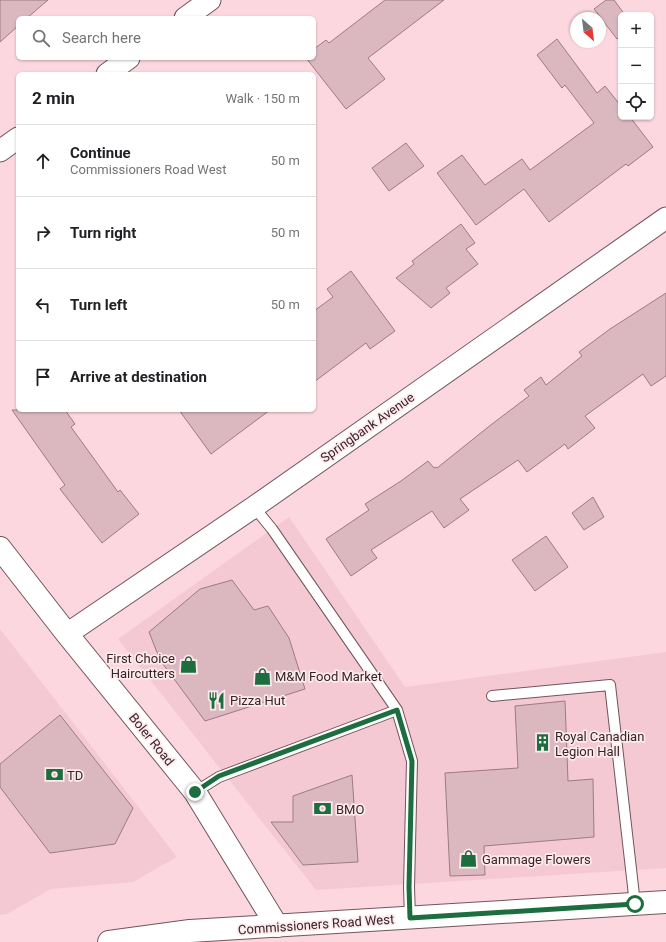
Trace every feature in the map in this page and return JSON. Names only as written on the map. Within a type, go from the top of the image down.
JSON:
[{"type":"main road","name":"Boler Road","points":[[0,548],[67,634],[195,792],[282,934]]},
{"type":"main road","name":"Commissioners Road West","points":[[110,942],[190,931],[282,934],[410,918],[666,902]]},
{"type":"street","points":[[188,16],[210,0]]},
{"type":"street","points":[[110,72],[126,60]]},
{"type":"street","points":[[0,151],[16,139]]},
{"type":"street","name":"Springbank Avenue","points":[[67,634],[254,507],[666,218]]},
{"type":"lane","points":[[254,507],[272,529],[397,710],[412,761],[409,887],[410,918]]},
{"type":"lane","points":[[492,696],[610,686],[635,904]]},
{"type":"lane","points":[[195,792],[219,776],[397,710]]},
{"type":"shaded area","points":[[289,517],[405,687],[666,652],[666,868],[316,890],[118,639]]},
{"type":"shaded area","points":[[0,629],[177,857],[133,882],[51,889],[7,914],[0,915]]},
{"type":"building","points":[[0,0],[48,0],[29,16],[16,16],[16,28],[0,42]]},
{"type":"building","points":[[385,0],[444,0],[368,58],[385,79],[346,109],[308,60],[316,60],[316,48],[326,40],[329,43]]},
{"type":"building","points":[[606,0],[614,0],[623,12],[618,12],[618,38],[617,39],[606,25],[606,12],[596,12],[594,9]]},
{"type":"building","points":[[557,39],[597,93],[605,86],[618,102],[618,120],[632,120],[653,147],[628,166],[626,164],[549,222],[524,189],[476,225],[437,173],[462,155],[485,185],[522,159],[530,170],[594,123],[565,85],[562,88],[537,55]]},
{"type":"building","points":[[406,143],[424,166],[389,191],[372,168]]},
{"type":"building","points":[[461,224],[475,243],[466,249],[478,264],[446,288],[450,293],[431,308],[396,278],[414,264],[412,261]]},
{"type":"building","points":[[351,271],[395,331],[370,349],[366,343],[316,380],[316,310],[333,297],[327,289]]},
{"type":"building","points":[[666,293],[666,376],[651,386],[643,374],[585,416],[595,428],[568,449],[565,444],[527,472],[518,460],[460,499],[469,510],[444,528],[432,511],[371,550],[377,558],[351,576],[326,539],[369,510],[365,504],[401,481],[428,461],[434,468],[437,468],[529,396],[524,390],[541,377],[546,385],[582,356],[579,352],[610,329]]},
{"type":"building","points":[[12,410],[16,410],[16,412],[66,412],[75,424],[71,427],[118,492],[120,490],[139,514],[102,543],[60,489],[65,485]]},
{"type":"building","points":[[180,412],[267,412],[211,454]]},
{"type":"building","points":[[593,497],[604,517],[584,530],[572,513]]},
{"type":"building","points":[[546,536],[568,567],[535,591],[512,560]]},
{"type":"building","points":[[232,580],[254,610],[268,606],[289,638],[305,689],[205,721],[160,660],[149,632],[200,589]]},
{"type":"building","points":[[565,701],[568,781],[593,779],[594,837],[484,846],[485,875],[450,876],[445,773],[518,768],[515,706]]},
{"type":"building","name":"TD","points":[[60,715],[133,808],[115,844],[50,853],[0,787],[0,764]]},
{"type":"building","name":"BMO","points":[[352,775],[358,862],[303,865],[271,822],[293,822],[293,796]]},
{"type":"place","name":"First Choice Haircutters","points":[[188,665]]},
{"type":"place","name":"M&M Food Market","points":[[262,676]]},
{"type":"place","name":"Pizza Hut","points":[[217,700]]},
{"type":"place","name":"Royal Canadian Legion Hall","points":[[542,743]]},
{"type":"place","name":"TD","points":[[54,775]]},
{"type":"place","name":"BMO","points":[[323,809]]},
{"type":"place","name":"Gammage Flowers","points":[[469,859]]},
{"type":"route","points":[[195,792],[219,776],[397,710],[412,761],[412,817],[409,887],[410,918],[635,904]]}]
